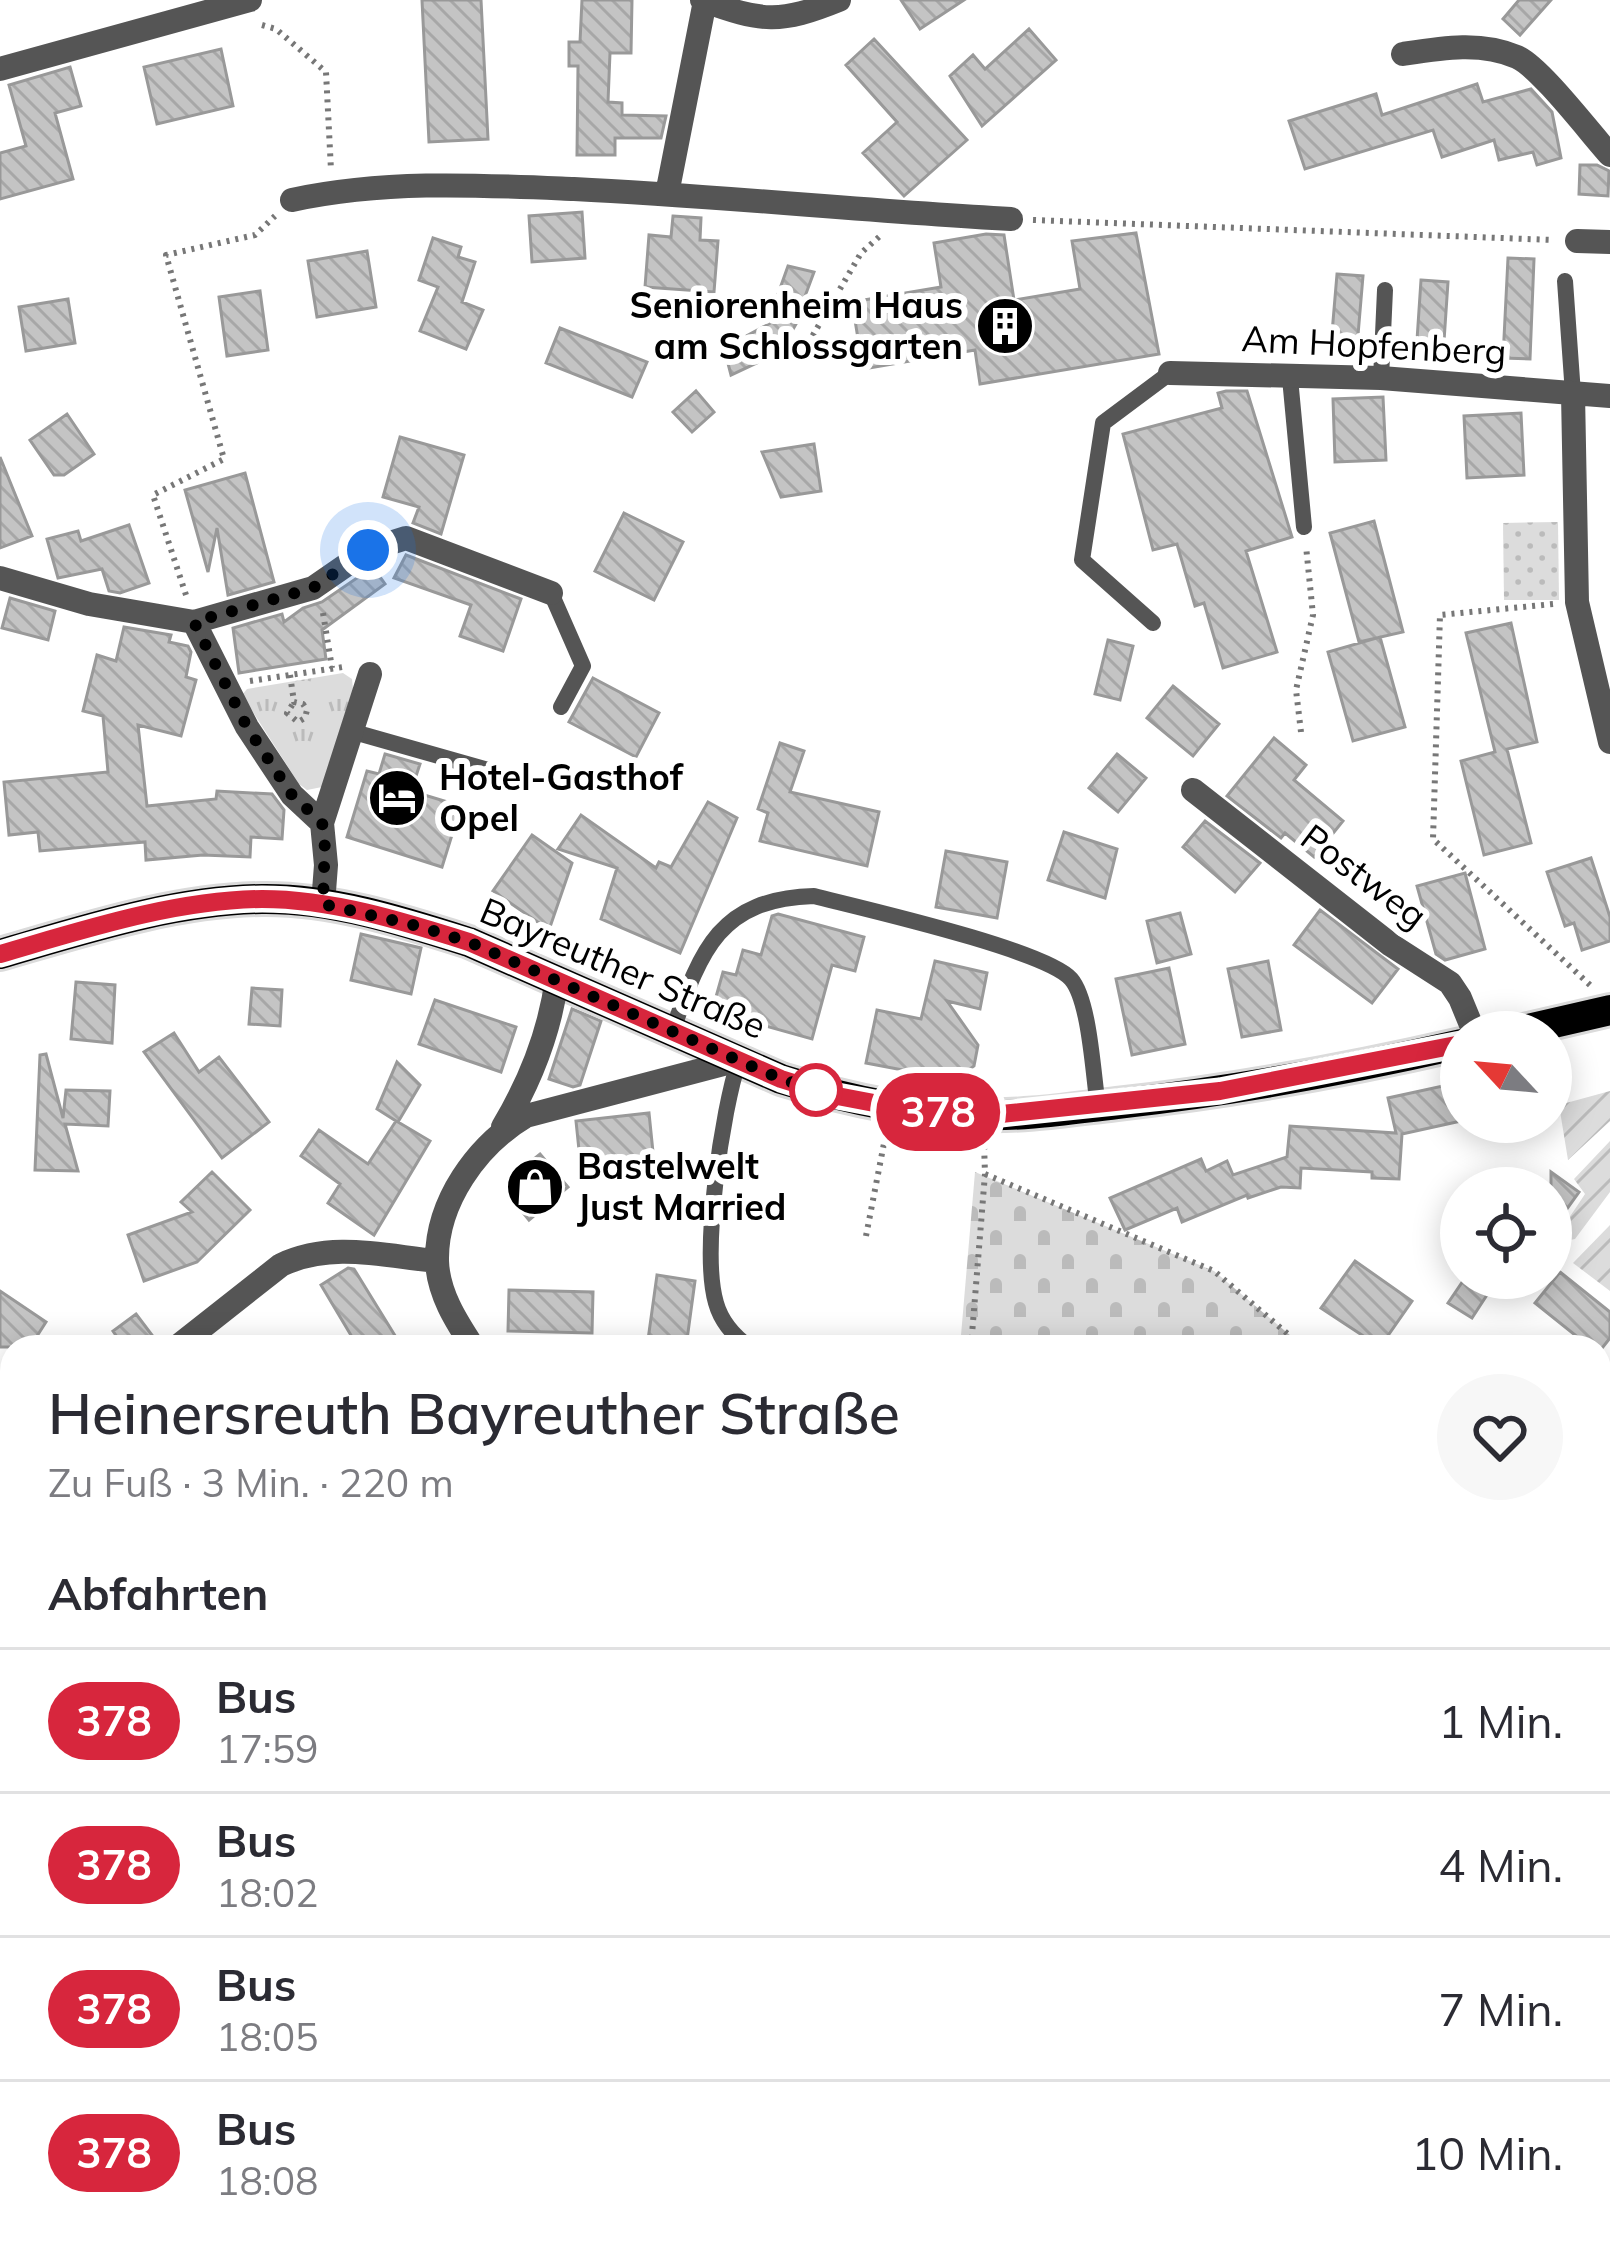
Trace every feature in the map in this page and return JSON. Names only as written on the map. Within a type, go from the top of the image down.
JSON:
[{"type":"main road","name":"Bayreuther Straße","points":[[1,950],[216,903],[262,899],[323,904],[418,926],[557,978],[781,1079],[832,1095],[916,1111],[982,1116],[1220,1091],[1440,1048]]},
{"type":"main road","points":[[1570,1011],[1602,999]]},
{"type":"street","points":[[667,194],[704,1],[765,21],[807,13],[839,0]]},
{"type":"street","points":[[0,69],[254,12]]},
{"type":"street","points":[[1403,54],[1447,47],[1491,49],[1522,59],[1610,155]]},
{"type":"street","points":[[292,200],[386,184],[463,184],[1011,219]]},
{"type":"street","points":[[1577,241],[1610,242]]},
{"type":"street","name":"Am Hopfenberg","points":[[1170,373],[1381,378],[1610,396]]},
{"type":"street","points":[[1573,394],[1576,602],[1610,742]]},
{"type":"street","points":[[0,578],[88,604],[194,622],[313,588],[368,550],[406,538],[551,593]]},
{"type":"street","points":[[194,622],[247,727],[292,795],[322,823],[323,904]]},
{"type":"street","points":[[322,823],[370,674]]},
{"type":"street","name":"Postweg","points":[[1193,790],[1391,945],[1450,983],[1465,1011]]},
{"type":"street","points":[[465,1335],[452,1315],[437,1262],[440,1232],[449,1204],[482,1150],[501,1131],[533,1071],[553,1009],[557,978]]},
{"type":"street","points":[[501,1131],[552,1107],[739,1060]]},
{"type":"street","points":[[192,1335],[281,1265],[300,1256],[346,1250],[437,1262]]},
{"type":"lane","points":[[1564,281],[1573,394]]},
{"type":"lane","points":[[1381,378],[1385,290]]},
{"type":"lane","points":[[1153,623],[1082,560],[1103,423],[1170,373]]},
{"type":"lane","points":[[1290,378],[1304,527]]},
{"type":"lane","points":[[551,593],[583,666],[561,707]]},
{"type":"lane","points":[[354,732],[488,770]]},
{"type":"lane","points":[[672,1032],[695,967],[715,934],[742,911],[780,897],[814,896],[1054,966],[1072,980],[1080,997],[1098,1106]]},
{"type":"lane","points":[[736,1335],[716,1305],[712,1281],[713,1216],[724,1114],[739,1060]]},
{"type":"path","points":[[254,12],[326,73],[332,191]]},
{"type":"path","points":[[194,622],[153,495],[224,459],[166,255],[255,235],[292,200]]},
{"type":"path","points":[[799,359],[861,253],[905,213]]},
{"type":"path","points":[[1011,219],[1577,241]]},
{"type":"path","points":[[1301,732],[1296,691],[1313,615],[1304,527]]},
{"type":"path","points":[[1576,602],[1440,615],[1433,839],[1602,999]]},
{"type":"path","points":[[325,621],[332,668]]},
{"type":"path","points":[[260,680],[332,668],[356,668],[370,674]]},
{"type":"path","points":[[290,676],[294,702]]},
{"type":"path","points":[[866,1236],[886,1135]]},
{"type":"path","points":[[972,1335],[985,1174],[1214,1271],[1289,1335]]},
{"type":"green space","points":[[1558,522],[1559,600],[1504,600],[1503,523]]},
{"type":"green space","points":[[343,673],[352,679],[353,689],[322,787],[307,790],[242,695],[247,689]]},
{"type":"green space","points":[[1610,1091],[1610,1121],[1568,1160],[1565,1143],[1572,1143],[1572,1101]]},
{"type":"green space","points":[[1610,1141],[1610,1192],[1572,1240],[1572,1214],[1585,1194],[1574,1179]]},
{"type":"green space","points":[[975,1172],[1214,1271],[1290,1335],[961,1335]]},
{"type":"green space","points":[[1610,1225],[1610,1291],[1573,1263]]},
{"type":"building","points":[[422,0],[481,0],[488,139],[429,142]]},
{"type":"building","points":[[582,0],[632,0],[631,53],[610,53],[608,102],[622,103],[622,115],[666,116],[661,138],[615,138],[615,155],[577,155],[578,66],[569,66],[569,42],[580,42]]},
{"type":"building","points":[[901,0],[964,0],[920,29]]},
{"type":"building","points":[[1519,0],[1551,0],[1520,35],[1503,19]]},
{"type":"building","points":[[1029,29],[1056,60],[982,126],[950,76],[973,55],[985,69]]},
{"type":"building","points":[[874,39],[967,140],[904,196],[863,153],[897,122],[846,65]]},
{"type":"building","points":[[221,49],[233,106],[157,124],[144,67]]},
{"type":"building","points":[[70,67],[81,106],[55,113],[73,179],[0,199],[0,153],[26,146],[9,85]]},
{"type":"building","points":[[1477,84],[1483,102],[1531,89],[1552,112],[1561,158],[1537,165],[1533,152],[1499,160],[1494,140],[1442,157],[1433,130],[1305,169],[1289,121],[1376,94],[1382,115]]},
{"type":"building","points":[[1580,165],[1609,171],[1608,196],[1579,194]]},
{"type":"building","points":[[582,212],[585,258],[532,262],[529,216]]},
{"type":"building","points":[[673,216],[701,218],[700,240],[718,241],[714,292],[645,287],[649,235],[671,237]]},
{"type":"building","name":"Seniorenheim Haus am Schlossgarten","points":[[1136,233],[1159,354],[980,384],[975,350],[863,369],[852,302],[941,287],[934,243],[1004,235],[1014,300],[1080,289],[1072,241]]},
{"type":"building","points":[[433,238],[461,247],[458,257],[475,262],[462,302],[483,310],[466,349],[420,331],[438,287],[419,280]]},
{"type":"building","points":[[367,251],[376,307],[317,317],[308,261]]},
{"type":"building","points":[[1508,258],[1534,259],[1530,359],[1503,358]]},
{"type":"building","points":[[788,266],[814,272],[804,299],[777,297]]},
{"type":"building","points":[[1337,274],[1363,276],[1357,347],[1331,345]]},
{"type":"building","points":[[1421,280],[1448,282],[1443,356],[1416,355]]},
{"type":"building","points":[[260,291],[268,350],[227,356],[219,297]]},
{"type":"building","points":[[68,299],[75,343],[26,351],[19,307]]},
{"type":"building","points":[[808,303],[780,352],[731,375],[724,348]]},
{"type":"building","points":[[560,328],[647,362],[632,397],[546,363]]},
{"type":"building","points":[[696,391],[714,412],[692,432],[673,412]]},
{"type":"building","points":[[1247,391],[1292,537],[1246,551],[1277,652],[1223,668],[1204,603],[1195,606],[1177,544],[1153,550],[1123,434],[1222,408],[1218,393]]},
{"type":"building","points":[[1383,397],[1386,460],[1335,462],[1333,399]]},
{"type":"building","points":[[1521,413],[1524,475],[1467,478],[1464,416]]},
{"type":"building","points":[[67,414],[94,454],[64,475],[54,475],[30,440]]},
{"type":"building","points":[[400,437],[464,455],[441,534],[413,523],[419,507],[383,497]]},
{"type":"building","points":[[814,444],[821,491],[781,497],[762,452]]},
{"type":"building","points":[[0,457],[32,536],[0,548]]},
{"type":"building","points":[[245,473],[274,582],[228,595],[217,528],[208,572],[185,490]]},
{"type":"building","points":[[624,513],[683,542],[654,600],[595,571]]},
{"type":"building","points":[[1374,521],[1403,632],[1359,642],[1330,533]]},
{"type":"building","points":[[129,525],[149,583],[120,593],[109,591],[102,569],[58,578],[47,539],[78,531],[81,541]]},
{"type":"building","points":[[406,555],[521,599],[503,651],[460,636],[471,605],[394,578]]},
{"type":"building","points":[[373,567],[385,584],[322,630],[326,659],[239,673],[233,628],[282,614],[284,622]]},
{"type":"building","points":[[10,598],[55,611],[48,640],[2,628]]},
{"type":"building","points":[[1511,623],[1537,742],[1507,749],[1531,843],[1484,855],[1461,761],[1495,752],[1466,633]]},
{"type":"building","points":[[124,627],[171,635],[169,642],[188,646],[186,677],[196,680],[181,736],[138,725],[147,806],[216,799],[217,791],[272,794],[284,810],[282,839],[251,837],[250,857],[146,860],[145,842],[40,851],[38,832],[9,835],[4,782],[108,772],[103,716],[83,711],[97,655],[116,661]]},
{"type":"building","points":[[1380,637],[1405,727],[1353,741],[1328,652]]},
{"type":"building","points":[[1108,640],[1133,646],[1120,700],[1095,694]]},
{"type":"building","points":[[593,678],[659,713],[636,757],[569,722]]},
{"type":"building","points":[[1173,686],[1219,724],[1193,756],[1147,718]]},
{"type":"building","points":[[1274,738],[1306,765],[1294,780],[1343,821],[1314,857],[1227,796]]},
{"type":"building","points":[[780,743],[804,751],[790,792],[879,812],[867,866],[760,841],[768,813],[758,809]]},
{"type":"building","name":"Hotel-Gasthof Opel","points":[[385,754],[420,764],[411,791],[461,806],[442,867],[347,837],[367,771],[379,774]]},
{"type":"building","points":[[1117,754],[1146,778],[1118,812],[1089,788]]},
{"type":"building","points":[[708,802],[737,818],[680,953],[601,919],[617,868],[558,849],[581,815],[656,868],[659,862],[671,867]]},
{"type":"building","points":[[1205,821],[1260,863],[1235,892],[1183,847]]},
{"type":"building","points":[[1064,832],[1117,849],[1105,898],[1048,880]]},
{"type":"building","points":[[532,835],[572,863],[549,930],[493,891]]},
{"type":"building","points":[[946,851],[1007,862],[997,918],[936,907]]},
{"type":"building","points":[[1591,858],[1610,917],[1610,941],[1582,950],[1574,923],[1565,926],[1547,872]]},
{"type":"building","points":[[1465,873],[1485,949],[1445,960],[1436,954],[1417,886]]},
{"type":"building","points":[[1320,910],[1398,969],[1372,1003],[1294,945]]},
{"type":"building","points":[[1180,913],[1191,954],[1157,963],[1147,921]]},
{"type":"building","points":[[772,916],[864,937],[855,971],[832,965],[812,1039],[712,1011],[723,972],[736,975],[743,950],[761,955]]},
{"type":"building","points":[[361,934],[421,948],[411,994],[351,980]]},
{"type":"building","points":[[935,961],[987,973],[980,1009],[947,1001],[978,1045],[974,1066],[955,1080],[866,1063],[877,1010],[921,1019]]},
{"type":"building","points":[[1268,961],[1281,1030],[1242,1037],[1228,969]]},
{"type":"building","points":[[1169,968],[1185,1044],[1132,1055],[1116,979]]},
{"type":"building","points":[[76,982],[115,985],[112,1043],[71,1039]]},
{"type":"building","points":[[252,988],[282,990],[280,1026],[249,1024]]},
{"type":"building","points":[[435,1000],[516,1027],[501,1072],[419,1044]]},
{"type":"building","points":[[572,1009],[601,1021],[580,1085],[573,1087],[549,1079]]},
{"type":"building","points":[[174,1033],[199,1072],[219,1057],[269,1122],[222,1158],[144,1052]]},
{"type":"building","points":[[46,1054],[63,1118],[66,1090],[110,1091],[108,1126],[65,1124],[78,1171],[35,1170],[40,1055]]},
{"type":"building","points":[[397,1062],[420,1085],[398,1122],[430,1141],[374,1235],[328,1203],[340,1184],[301,1156],[319,1130],[368,1164],[396,1121],[377,1109]]},
{"type":"building","points":[[1440,1087],[1440,1126],[1402,1134],[1399,1179],[1372,1178],[1372,1172],[1301,1168],[1300,1188],[1247,1195],[1182,1222],[1177,1208],[1125,1230],[1110,1198],[1201,1159],[1206,1171],[1227,1161],[1233,1175],[1287,1157],[1290,1126],[1396,1133],[1388,1098]]},
{"type":"building","points":[[649,1113],[654,1162],[606,1168],[607,1176],[582,1179],[576,1121]]},
{"type":"building","name":"Bastelwelt Just Married","points":[[540,1154],[568,1187],[529,1220],[508,1194],[514,1175]]},
{"type":"building","points":[[212,1172],[250,1210],[197,1262],[144,1281],[128,1235],[192,1212],[181,1202]]},
{"type":"building","points":[[1355,1261],[1412,1301],[1388,1335],[1362,1335],[1321,1308]]},
{"type":"building","points":[[354,1269],[395,1335],[351,1335],[321,1285]]},
{"type":"building","points":[[657,1275],[695,1281],[688,1335],[649,1335]]},
{"type":"building","points":[[1572,1282],[1610,1312],[1610,1335],[1575,1335],[1535,1303],[1538,1299],[1572,1299]]},
{"type":"building","points":[[509,1290],[593,1292],[592,1333],[508,1331]]},
{"type":"building","points":[[0,1291],[46,1322],[38,1335],[0,1335]]},
{"type":"building","points":[[1451,1299],[1484,1299],[1472,1318],[1448,1303]]},
{"type":"building","points":[[136,1314],[152,1335],[116,1335],[113,1331]]},
{"type":"bus line","name":"378","points":[[0,954],[157,913],[216,903],[262,899],[323,904],[469,942],[781,1079],[832,1095],[916,1111],[982,1116],[1220,1091],[1440,1049]]},
{"type":"place","name":"Seniorenheim Haus am Schlossgarten","points":[[1005,326]]},
{"type":"place","name":"Hotel-Gasthof Opel","points":[[397,798]]},
{"type":"place","name":"Bastelwelt Just Married","points":[[535,1187]]},
{"type":"route","points":[[368,550],[313,588],[194,622],[247,727],[292,795],[322,823],[323,904],[469,942],[781,1079],[816,1090]]}]
